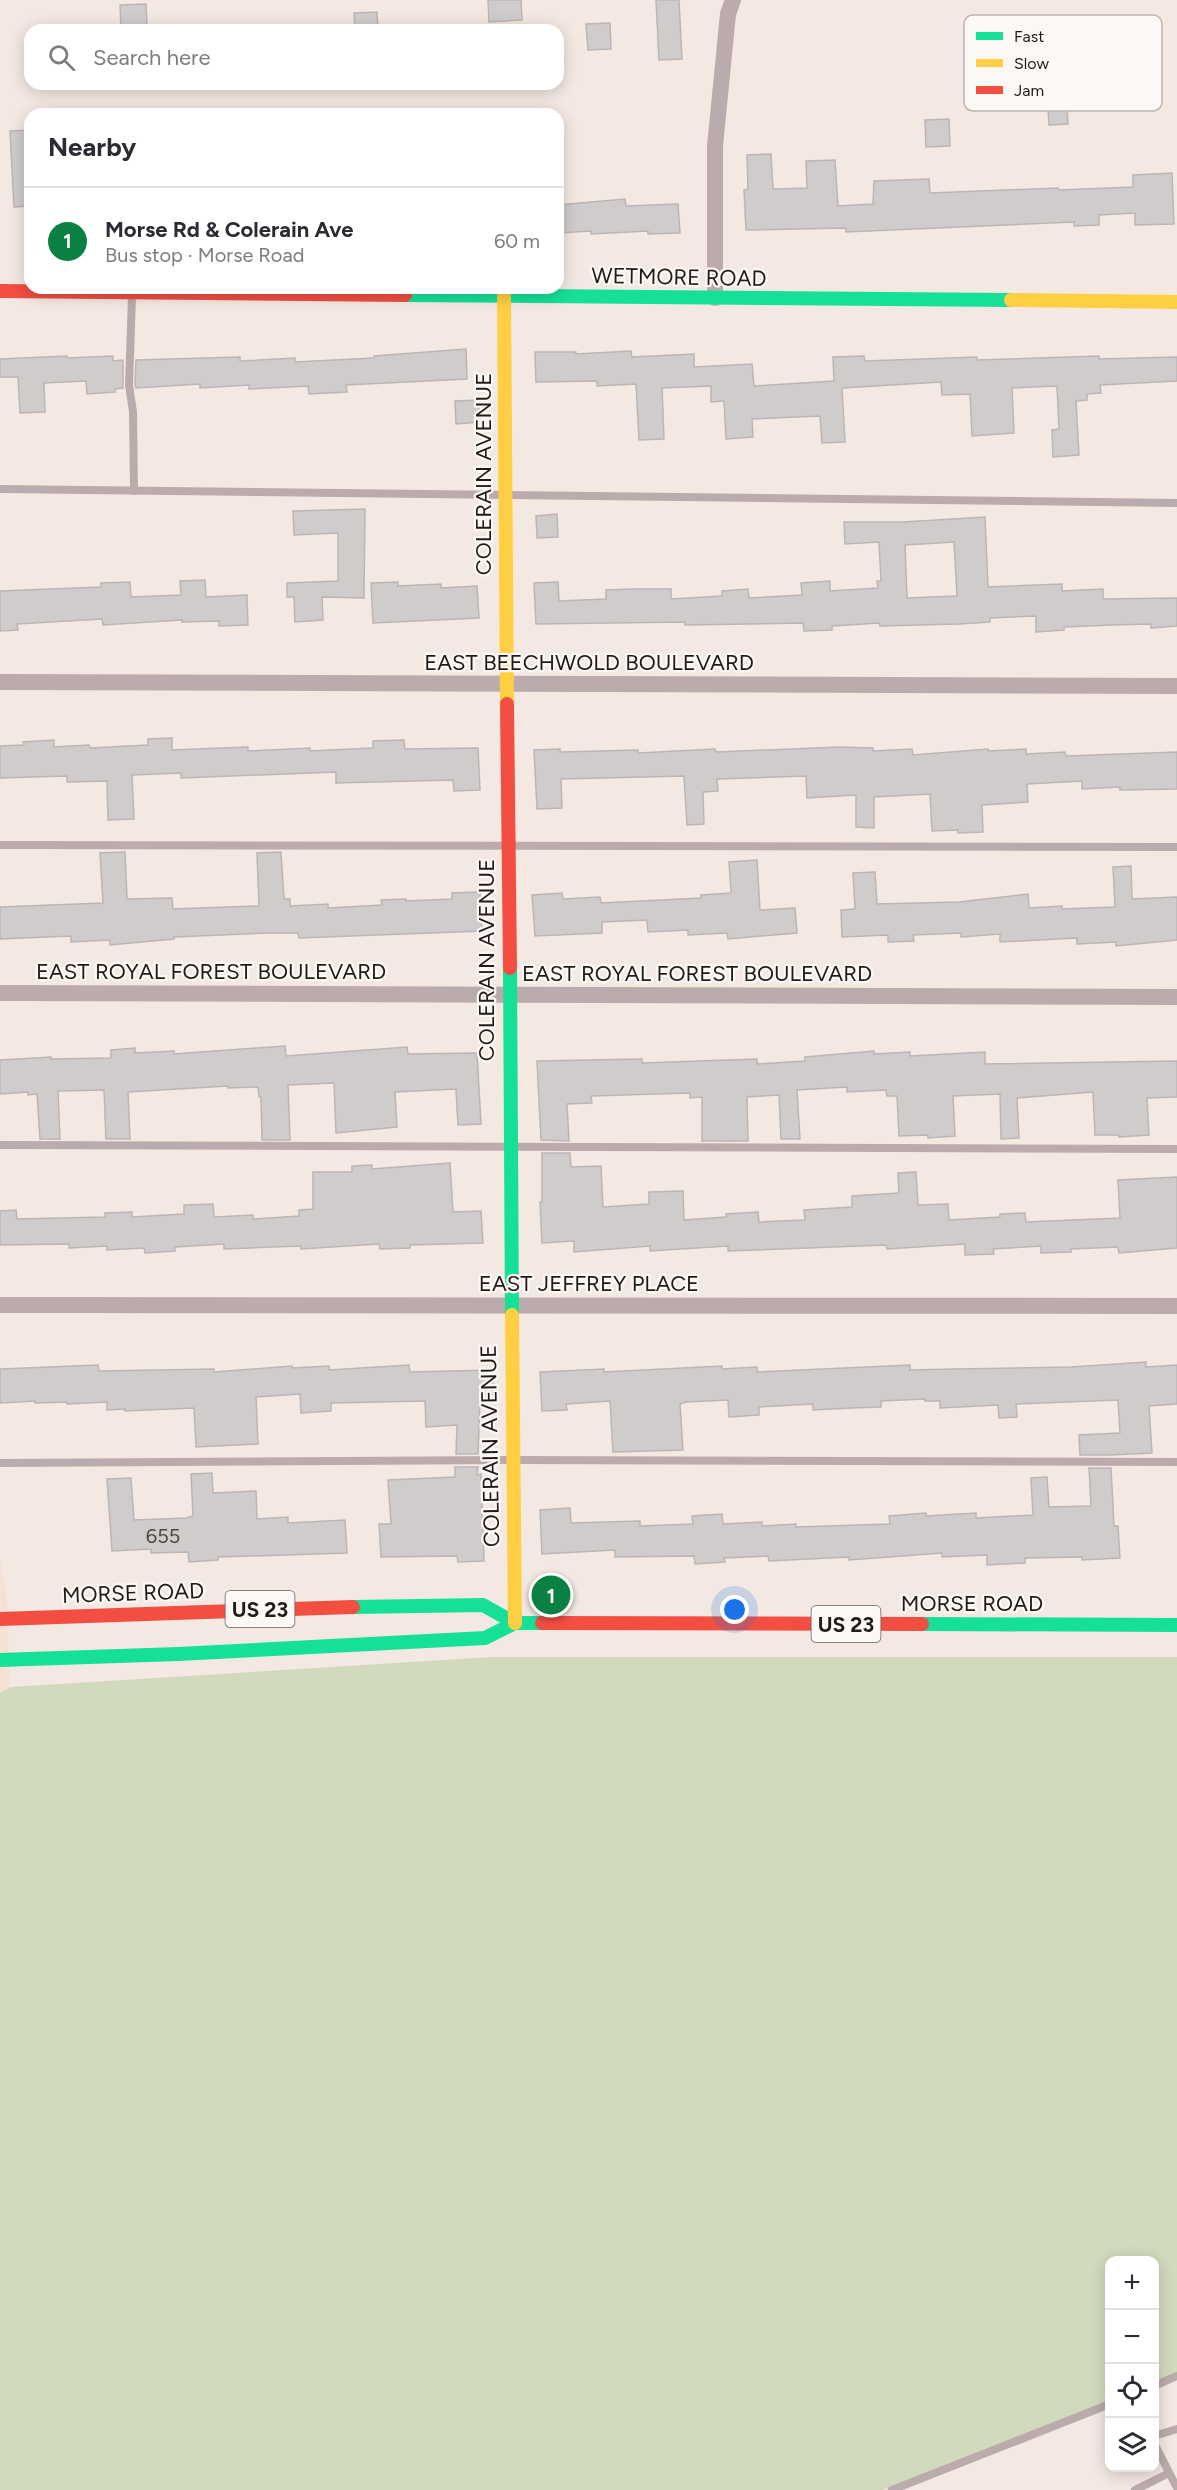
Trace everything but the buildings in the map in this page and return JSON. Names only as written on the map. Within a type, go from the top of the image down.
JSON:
[{"type":"street","points":[[715,298],[715,146],[728,14],[733,0]]},
{"type":"street","name":"WETMORE ROAD","points":[[0,291],[24,291]]},
{"type":"street","name":"WETMORE ROAD","points":[[318,294],[1177,302]]},
{"type":"street","name":"COLERAIN AVENUE","points":[[504,296],[515,1623]]},
{"type":"street","name":"EAST BEECHWOLD BOULEVARD","points":[[0,682],[1177,686]]},
{"type":"street","name":"EAST ROYAL FOREST BOULEVARD","points":[[0,993],[1177,997]]},
{"type":"street","name":"EAST JEFFREY PLACE","points":[[0,1305],[1177,1306]]},
{"type":"street","name":"MORSE ROAD","points":[[0,1619],[314,1607],[483,1605],[515,1623]]},
{"type":"street","name":"MORSE ROAD","points":[[0,1660],[178,1654],[485,1638],[515,1623],[1177,1625]]},
{"type":"lane","points":[[132,294],[129,385],[133,412],[134,491]]},
{"type":"lane","points":[[0,489],[1177,503]]},
{"type":"lane","points":[[0,845],[1177,847]]},
{"type":"lane","points":[[0,1145],[1177,1149]]},
{"type":"lane","points":[[0,1462],[512,1460],[1177,1462]]},
{"type":"lane","points":[[1159,2384],[1177,2376]]},
{"type":"lane","points":[[892,2490],[1105,2406]]},
{"type":"lane","points":[[1159,2435],[1177,2429]]},
{"type":"lane","points":[[1159,2452],[1177,2488]]},
{"type":"lane","points":[[1135,2490],[1169,2473]]},
{"type":"shaded area","points":[[0,1559],[7,1594],[10,1687],[0,1693]]},
{"type":"green space","points":[[490,1657],[1177,1657],[1177,2374],[1159,2383],[1159,2256],[1105,2256],[1105,2406],[915,2480],[882,2490],[0,2490],[0,1693],[10,1687]]},
{"type":"traffic: fast","points":[[405,295],[1011,300]]},
{"type":"traffic: fast","points":[[510,968],[512,1315]]},
{"type":"traffic: fast","points":[[353,1607],[483,1605],[515,1623]]},
{"type":"traffic: fast","points":[[0,1660],[178,1654],[485,1638],[515,1623],[542,1623]]},
{"type":"traffic: fast","points":[[922,1624],[1177,1625]]},
{"type":"traffic: slow","points":[[504,296],[507,704]]},
{"type":"traffic: slow","points":[[1011,300],[1177,302]]},
{"type":"traffic: slow","points":[[512,1315],[515,1623]]},
{"type":"traffic: jam","points":[[0,291],[24,291]]},
{"type":"traffic: jam","points":[[304,294],[405,295]]},
{"type":"traffic: jam","points":[[507,704],[510,968]]},
{"type":"traffic: jam","points":[[0,1619],[353,1607]]},
{"type":"traffic: jam","points":[[542,1623],[922,1624]]},
{"type":"place","name":"Morse Rd & Colerain Ave","points":[[551,1595]]}]
